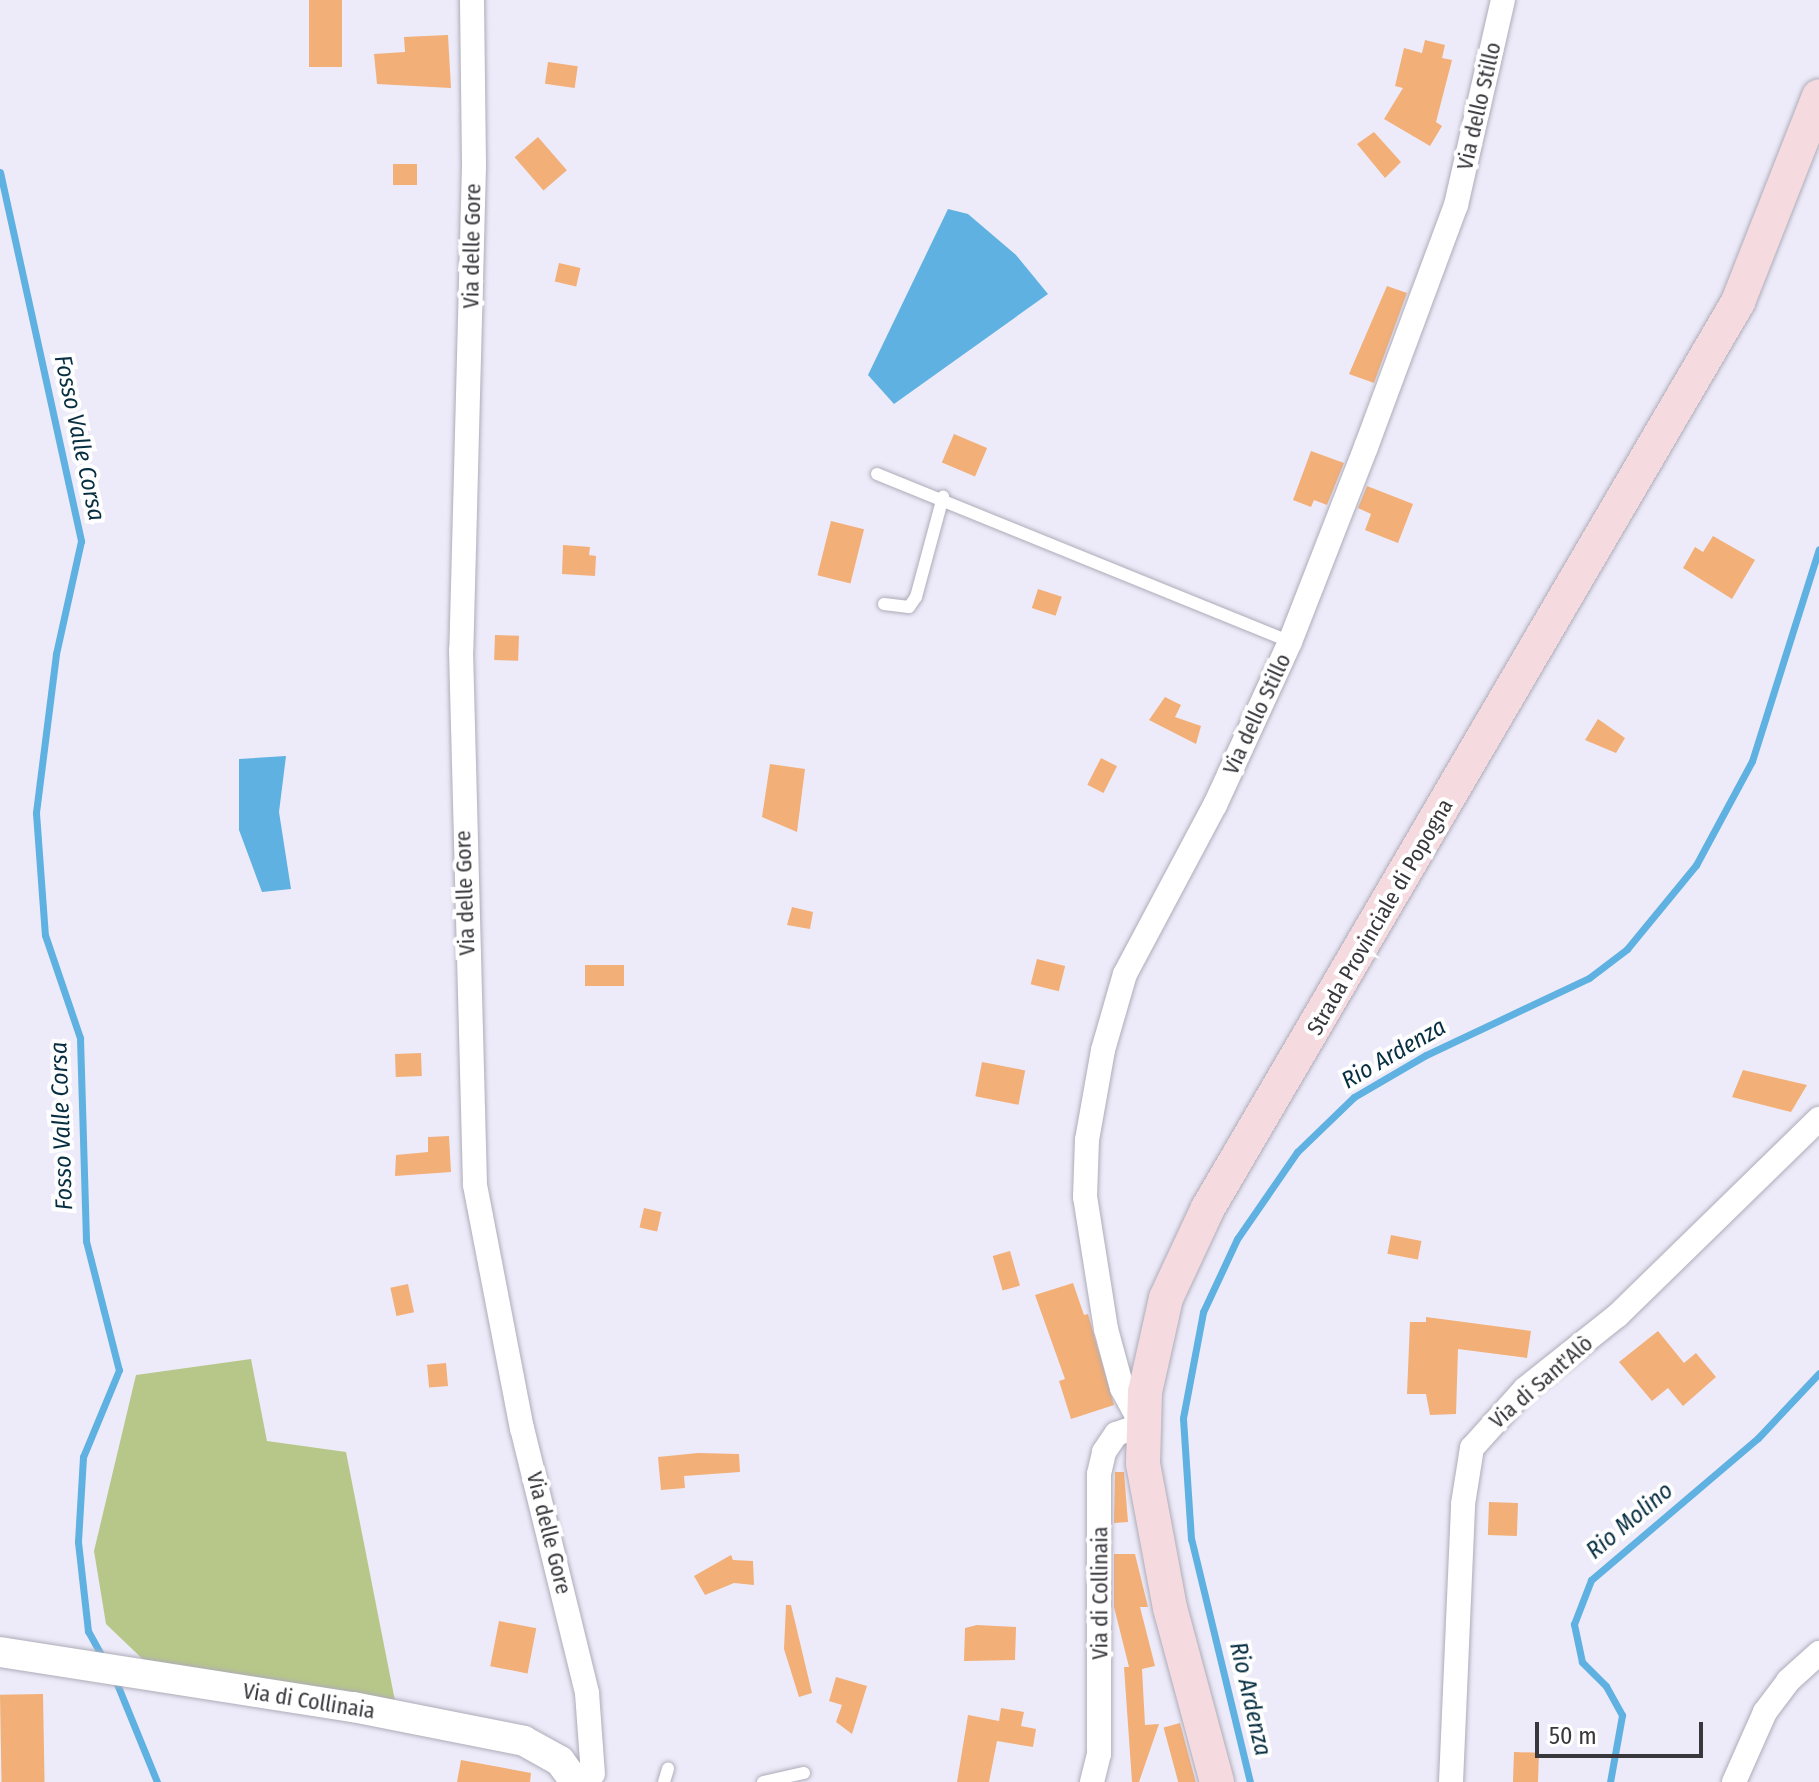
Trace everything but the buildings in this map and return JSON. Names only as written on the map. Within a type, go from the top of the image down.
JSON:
[{"type":"main road","name":"Strada Provinciale di Popogna","points":[[1217,1782],[1170,1608],[1143,1464],[1142,1425],[1157,1324],[1200,1223],[1738,302],[1819,96]]},
{"type":"street","name":"Via delle Gore","points":[[472,0],[474,182],[461,665],[475,1185],[522,1428],[587,1693],[584,1775]]},
{"type":"street","name":"Via dello Stillo","points":[[1142,1425],[1122,1388],[1106,1329],[1085,1197],[1087,1140],[1103,1050],[1125,974],[1215,805],[1290,642],[1456,205],[1503,0]]},
{"type":"street","name":"Via di Sant'Alò","points":[[1451,1782],[1463,1504],[1472,1448],[1525,1389],[1618,1315],[1819,1119]]},
{"type":"street","name":"Via di Collinaia","points":[[1092,1782],[1099,1754],[1099,1474],[1104,1452],[1116,1434],[1142,1425]]},
{"type":"street","name":"Via di Collinaia","points":[[0,1652],[458,1726],[524,1741],[584,1775]]},
{"type":"street","points":[[1734,1782],[1765,1712],[1788,1681],[1819,1653]]},
{"type":"lane","points":[[877,474],[943,497],[1290,642]]},
{"type":"lane","points":[[884,604],[909,607],[916,597],[943,497]]},
{"type":"lane","points":[[763,1782],[804,1773]]},
{"type":"green space","points":[[251,1359],[267,1441],[346,1452],[396,1706],[153,1669],[106,1624],[94,1551],[136,1375]]},
{"type":"water","points":[[948,209],[968,214],[1016,255],[1048,294],[894,404],[868,375]]},
{"type":"water","points":[[286,756],[279,812],[291,889],[262,892],[239,830],[239,759]]},
{"type":"waterway","name":"Fosso Valle Corsa","points":[[0,172],[81,541],[56,654],[36,813],[45,935],[80,1038],[86,1241],[119,1370],[83,1457],[78,1542],[88,1631],[103,1658]]},
{"type":"waterway","name":"Rio Ardenza","points":[[1250,1782],[1191,1539],[1183,1418],[1203,1312],[1237,1239],[1297,1152],[1354,1097],[1426,1055],[1589,978],[1627,949],[1696,865],[1752,761],[1819,549]]},
{"type":"waterway","name":"Rio Molino","points":[[1610,1782],[1622,1715],[1606,1686],[1582,1662],[1574,1624],[1591,1580],[1758,1438],[1819,1373]]},
{"type":"waterway","name":"Fosso Valle Corsa","points":[[115,1679],[157,1782]]}]
